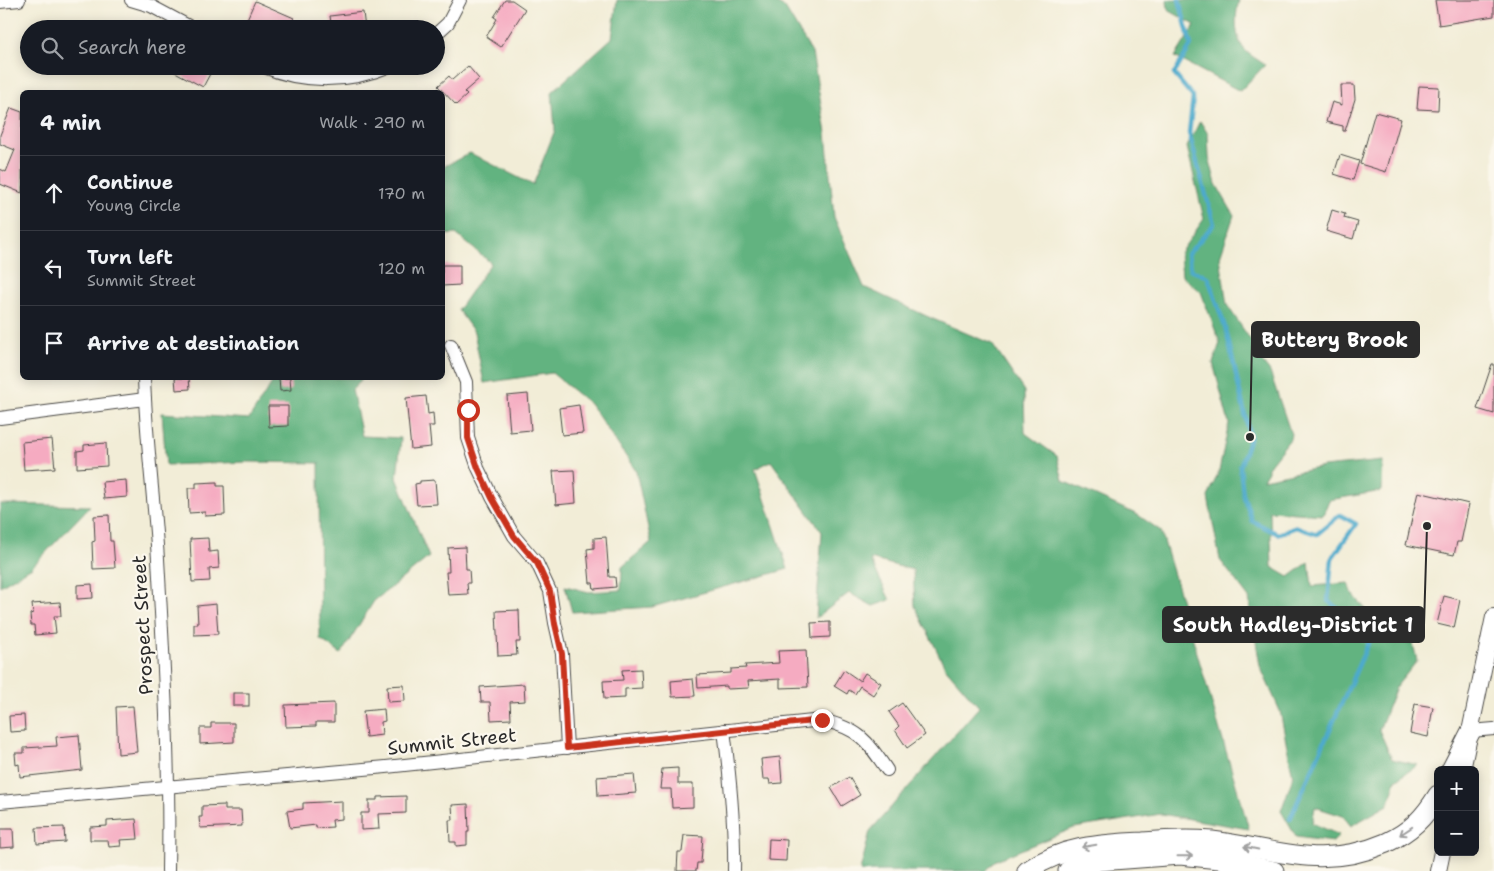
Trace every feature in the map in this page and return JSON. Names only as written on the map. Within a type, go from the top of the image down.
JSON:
[{"type":"main road","points":[[1463,766],[1494,617]]},
{"type":"main road","points":[[1453,766],[1471,731]]},
{"type":"main road","points":[[1027,871],[1055,856],[1082,847],[1109,843],[1170,840],[1198,840],[1225,843],[1302,858],[1329,860],[1379,847],[1406,832],[1425,816],[1434,801]]},
{"type":"main road","points":[[1068,871],[1099,861],[1180,856],[1219,858],[1274,871]]},
{"type":"main road","points":[[1438,871],[1441,856]]},
{"type":"street","points":[[0,2],[19,0]]},
{"type":"street","points":[[131,0],[151,6],[177,20]]},
{"type":"street","points":[[445,26],[460,0]]},
{"type":"street","points":[[290,75],[314,80],[349,78],[362,75]]},
{"type":"street","points":[[450,345],[466,382],[468,438],[478,468],[492,498],[514,536],[537,563],[550,591],[562,654],[567,748]]},
{"type":"street","name":"Prospect Street","points":[[144,380],[158,560],[169,787],[168,871]]},
{"type":"street","points":[[0,418],[145,400]]},
{"type":"street","name":"Summit Street","points":[[0,802],[567,748],[822,720],[841,725],[858,734],[871,746],[887,770]]},
{"type":"street","points":[[1471,731],[1494,729]]},
{"type":"street","points":[[724,730],[732,801],[735,845],[734,871]]},
{"type":"green space","points":[[617,0],[771,0],[785,8],[812,53],[826,133],[834,217],[864,287],[992,344],[1024,391],[1025,433],[1057,456],[1063,481],[1138,515],[1161,531],[1249,829],[1161,814],[1074,828],[996,860],[985,871],[860,871],[870,831],[979,707],[945,667],[915,606],[913,570],[870,559],[890,600],[873,606],[849,593],[816,618],[822,532],[771,461],[755,469],[788,569],[652,607],[572,612],[565,586],[589,592],[621,590],[622,567],[651,542],[636,471],[590,404],[552,373],[484,383],[474,332],[458,310],[491,263],[456,234],[445,235],[445,166],[470,153],[533,185],[555,130],[552,92],[612,38]]},
{"type":"green space","points":[[1167,0],[1239,0],[1236,19],[1237,33],[1241,45],[1247,52],[1265,65],[1240,91],[1175,57],[1195,25],[1168,10]]},
{"type":"green space","points":[[1200,121],[1208,134],[1209,157],[1216,184],[1234,215],[1220,257],[1227,305],[1260,354],[1259,358],[1270,372],[1291,434],[1290,439],[1268,467],[1268,471],[1263,479],[1323,467],[1383,461],[1382,491],[1329,500],[1323,515],[1270,511],[1272,567],[1289,577],[1309,562],[1312,586],[1349,583],[1352,593],[1394,642],[1413,643],[1417,661],[1396,687],[1379,730],[1392,759],[1418,765],[1396,780],[1388,805],[1351,826],[1343,816],[1315,807],[1312,823],[1339,835],[1333,842],[1296,837],[1281,811],[1293,777],[1280,711],[1260,666],[1249,598],[1220,560],[1208,497],[1219,471],[1229,423],[1213,363],[1220,343],[1201,292],[1182,276],[1180,253],[1204,219],[1187,147]]},
{"type":"green space","points":[[274,380],[361,380],[352,390],[362,436],[401,438],[397,478],[429,557],[374,601],[341,654],[320,639],[319,463],[248,462],[166,465],[162,413],[249,419]]},
{"type":"green space","points":[[0,504],[90,506],[32,567],[0,586]]},
{"type":"building","points":[[505,0],[512,0],[525,9],[501,47],[486,37],[497,19],[494,17]]},
{"type":"building","points":[[1435,0],[1494,0],[1494,16],[1439,25]]},
{"type":"building","points":[[255,1],[294,18],[293,20],[247,19]]},
{"type":"building","points":[[363,12],[364,20],[331,20],[330,16]]},
{"type":"building","points":[[468,66],[479,79],[464,92],[467,95],[456,105],[445,93],[445,90],[442,90],[438,86],[449,76],[452,80]]},
{"type":"building","points":[[181,75],[209,75],[203,87]]},
{"type":"building","points":[[1341,85],[1354,85],[1355,99],[1345,131],[1343,131],[1343,126],[1326,122],[1332,102],[1342,105]]},
{"type":"building","points":[[1419,86],[1439,87],[1438,110],[1417,109]]},
{"type":"building","points":[[11,108],[20,111],[20,192],[0,184],[0,169],[6,172],[15,150],[0,144],[0,135]]},
{"type":"building","points":[[1375,112],[1401,119],[1386,172],[1360,164]]},
{"type":"building","points":[[1340,155],[1359,161],[1353,180],[1334,174]]},
{"type":"building","points":[[1332,210],[1345,214],[1344,218],[1358,222],[1353,239],[1326,231]]},
{"type":"building","points":[[445,265],[460,265],[460,285],[445,286]]},
{"type":"building","points":[[1492,364],[1494,364],[1494,414],[1477,409]]},
{"type":"building","points":[[175,380],[189,380],[190,389],[176,390]]},
{"type":"building","points":[[279,380],[290,380],[291,390],[280,391]]},
{"type":"building","points":[[528,394],[531,430],[510,432],[507,396]]},
{"type":"building","points":[[426,396],[428,414],[433,413],[434,426],[429,426],[431,447],[411,449],[406,398]]},
{"type":"building","points":[[579,405],[583,433],[562,435],[559,408]]},
{"type":"building","points":[[268,406],[288,406],[288,426],[269,427]]},
{"type":"building","points":[[52,439],[55,468],[24,470],[22,442]]},
{"type":"building","points":[[106,443],[107,466],[77,468],[77,451],[84,450],[84,445]]},
{"type":"building","points":[[574,470],[576,503],[556,505],[553,471]]},
{"type":"building","points":[[126,480],[127,497],[104,499],[102,482]]},
{"type":"building","points":[[435,480],[437,504],[417,505],[415,484],[420,483],[420,481]]},
{"type":"building","points":[[217,482],[217,486],[224,486],[225,515],[205,516],[205,512],[189,513],[188,488],[196,488],[196,483]]},
{"type":"building","points":[[1418,492],[1469,504],[1461,542],[1457,542],[1454,555],[1406,545]]},
{"type":"building","points":[[109,515],[110,541],[113,541],[115,568],[93,569],[92,542],[95,541],[94,516]]},
{"type":"building","points":[[606,537],[609,577],[615,577],[616,587],[594,589],[593,583],[590,583],[587,549],[594,548],[594,538]]},
{"type":"building","points":[[208,538],[209,552],[218,551],[219,568],[209,569],[210,581],[192,582],[190,539]]},
{"type":"building","points":[[465,547],[466,569],[469,569],[470,583],[467,583],[468,594],[448,595],[446,572],[449,572],[448,548]]},
{"type":"building","points":[[92,584],[93,598],[77,599],[77,585]]},
{"type":"building","points":[[1444,596],[1460,600],[1454,628],[1437,624]]},
{"type":"building","points":[[60,602],[61,616],[54,616],[56,633],[35,635],[34,625],[31,625],[30,614],[33,613],[32,604]]},
{"type":"building","points":[[216,604],[218,634],[194,635],[194,624],[198,624],[197,606]]},
{"type":"building","points":[[519,610],[520,642],[516,642],[517,655],[498,656],[496,611]]},
{"type":"building","points":[[830,622],[830,637],[812,638],[811,623]]},
{"type":"building","points":[[806,650],[808,687],[780,688],[780,679],[748,681],[749,688],[727,689],[727,686],[698,688],[697,675],[731,673],[731,669],[746,668],[745,665],[779,663],[778,651]]},
{"type":"building","points":[[641,669],[642,688],[625,689],[625,698],[604,699],[603,681],[623,680],[622,670]]},
{"type":"building","points":[[844,670],[860,681],[865,673],[881,683],[873,695],[860,686],[855,694],[849,690],[847,694],[834,686]]},
{"type":"building","points":[[693,679],[695,696],[672,697],[671,681]]},
{"type":"building","points":[[524,684],[525,701],[510,702],[511,719],[491,720],[490,702],[481,702],[480,687]]},
{"type":"building","points":[[404,685],[405,701],[388,702],[387,686]]},
{"type":"building","points":[[233,693],[249,693],[249,706],[233,706]]},
{"type":"building","points":[[334,703],[334,722],[316,722],[316,726],[286,727],[285,705]]},
{"type":"building","points":[[902,703],[925,735],[907,748],[895,730],[899,726],[889,712]]},
{"type":"building","points":[[1415,704],[1433,707],[1428,737],[1410,733]]},
{"type":"building","points":[[133,706],[137,752],[118,754],[116,707]]},
{"type":"building","points":[[384,709],[385,721],[381,722],[382,735],[366,737],[363,711]]},
{"type":"building","points":[[24,715],[25,731],[10,732],[9,716]]},
{"type":"building","points":[[211,723],[234,723],[234,742],[200,744],[200,728],[211,728]]},
{"type":"building","points":[[79,735],[82,770],[20,777],[19,764],[16,765],[15,753],[24,753],[24,748],[57,746],[56,737]]},
{"type":"building","points":[[780,757],[782,783],[770,784],[769,779],[763,779],[761,759]]},
{"type":"building","points":[[678,768],[678,784],[693,784],[693,807],[672,808],[671,789],[660,789],[662,769]]},
{"type":"building","points":[[634,774],[636,793],[598,796],[597,777]]},
{"type":"building","points":[[849,777],[860,795],[842,806],[831,788]]},
{"type":"building","points":[[406,796],[406,813],[378,814],[379,829],[361,830],[361,813],[369,813],[369,800],[377,800],[377,797]]},
{"type":"building","points":[[342,801],[342,819],[332,820],[333,827],[316,828],[316,825],[290,828],[287,811],[303,809],[303,803]]},
{"type":"building","points":[[468,804],[469,832],[467,832],[467,845],[456,846],[456,842],[450,842],[449,820],[453,820],[452,805]]},
{"type":"building","points":[[225,805],[225,810],[241,810],[242,826],[200,828],[199,817],[202,817],[202,806]]},
{"type":"building","points":[[136,819],[138,839],[120,840],[121,846],[109,847],[108,840],[90,840],[90,827],[107,826],[107,821]]},
{"type":"building","points":[[64,827],[65,842],[37,844],[36,828]]},
{"type":"building","points":[[0,829],[13,829],[14,847],[0,848]]},
{"type":"building","points":[[684,835],[703,836],[701,863],[697,863],[696,871],[677,871],[678,852],[682,852]]},
{"type":"building","points":[[769,839],[787,840],[786,861],[768,860]]},
{"type":"waterway","points":[[1179,0],[1191,45],[1174,74],[1193,97],[1189,133],[1214,224],[1188,254],[1191,270],[1208,277],[1226,330],[1250,437],[1240,467],[1243,494],[1252,521],[1278,534],[1296,527],[1317,534],[1340,515],[1356,524],[1332,558],[1328,601],[1372,635],[1290,819]]},
{"type":"place","name":"Buttery Brook","points":[[1250,437]]},
{"type":"place","name":"South Hadley-District 1","points":[[1427,526]]},
{"type":"route","points":[[468,410],[468,438],[478,468],[492,498],[514,536],[537,563],[550,591],[562,654],[567,748],[822,720]]}]
